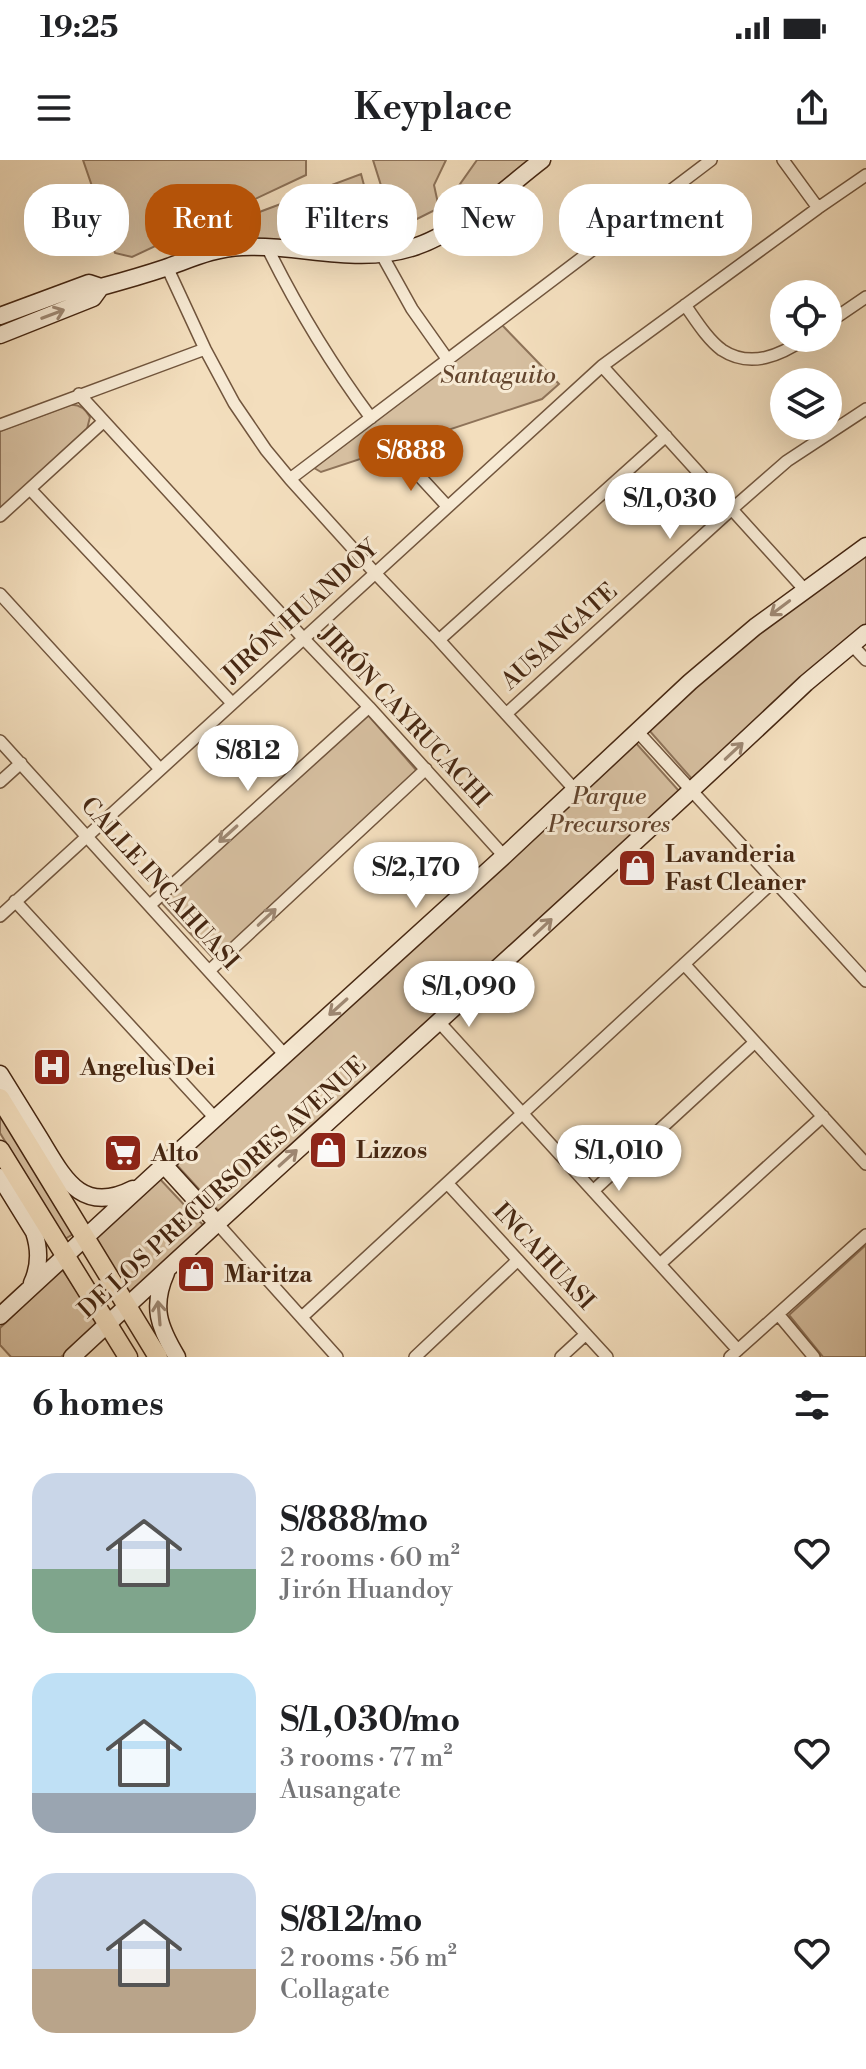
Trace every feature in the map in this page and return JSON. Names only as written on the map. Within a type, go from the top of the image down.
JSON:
[{"type":"main road","points":[[417,246],[455,228],[542,160]]},
{"type":"main road","points":[[0,316],[89,283],[101,287],[219,250],[277,248]]},
{"type":"main road","points":[[0,335],[93,298],[101,287]]},
{"type":"main road","points":[[0,1316],[722,654],[804,589],[866,546]]},
{"type":"main road","name":"DE LOS PRECURSORES AVENUE","points":[[72,1357],[806,683],[866,633]]},
{"type":"main road","points":[[0,1074],[86,1237],[158,1357]]},
{"type":"main road","points":[[0,1098],[46,1159],[84,1194],[103,1199],[122,1195],[148,1180]]},
{"type":"main road","points":[[0,1150],[128,1357]]},
{"type":"main road","points":[[164,1165],[216,1222]]},
{"type":"main road","points":[[0,1178],[38,1243],[36,1274],[25,1293]]},
{"type":"main road","points":[[169,1267],[159,1293],[158,1316],[164,1335],[177,1357]]},
{"type":"street","points":[[290,479],[711,160]]},
{"type":"street","points":[[783,160],[818,208]]},
{"type":"street","name":"JIRÓN HUANDOY","points":[[0,916],[602,366],[866,175]]},
{"type":"street","points":[[267,247],[311,330],[371,418]]},
{"type":"street","points":[[383,256],[412,309],[448,360]]},
{"type":"street","points":[[167,267],[234,403],[266,450],[575,790]]},
{"type":"street","points":[[842,313],[866,297]]},
{"type":"street","points":[[685,305],[722,350],[744,359],[770,358],[781,352]]},
{"type":"street","points":[[0,425],[205,349]]},
{"type":"street","points":[[602,366],[804,589]]},
{"type":"street","name":"JIRÓN CAYRUCACHI","points":[[79,394],[504,856]]},
{"type":"street","name":"AUSANGATE","points":[[506,714],[787,461],[866,409]]},
{"type":"street","points":[[0,516],[103,422]]},
{"type":"street","points":[[439,640],[666,436]]},
{"type":"street","points":[[401,456],[447,506]]},
{"type":"street","points":[[30,489],[232,703]]},
{"type":"street","points":[[0,594],[160,769]]},
{"type":"street","points":[[851,644],[866,660]]},
{"type":"street","points":[[150,905],[369,707]]},
{"type":"street","points":[[637,731],[866,980]]},
{"type":"street","name":"CALLE INCAHUASI","points":[[0,741],[285,1055]]},
{"type":"street","points":[[0,782],[21,763]]},
{"type":"street","points":[[210,970],[426,769]]},
{"type":"street","points":[[302,1317],[774,881]]},
{"type":"street","points":[[15,901],[215,1118]]},
{"type":"street","points":[[684,964],[866,1164]]},
{"type":"street","points":[[439,1022],[660,1264],[734,1353],[866,1235]]},
{"type":"street","points":[[593,1191],[755,1042]]},
{"type":"street","points":[[660,1264],[823,1116]]},
{"type":"street","name":"INCAHUASI","points":[[448,1184],[607,1357]]},
{"type":"street","points":[[216,1222],[337,1357]]},
{"type":"street","points":[[415,1357],[518,1260]]},
{"type":"street","points":[[778,1314],[814,1357]]},
{"type":"street","points":[[561,1357],[586,1334]]},
{"type":"green space","points":[[83,160],[306,160],[306,175],[287,184],[277,184],[277,189],[261,196],[261,184],[145,184],[145,251],[132,257],[128,256],[129,184],[91,184]]},
{"type":"green space","points":[[373,160],[446,160],[433,184],[433,211],[417,219],[417,184],[381,184]]},
{"type":"green space","points":[[477,160],[542,160],[511,184],[460,184]]},
{"type":"green space","points":[[361,174],[364,184],[334,184]]},
{"type":"green space","points":[[277,205],[277,242],[261,242],[262,211]]},
{"type":"green space","name":"Santaguito","points":[[502,325],[559,384],[542,399],[321,472],[314,468]]},
{"type":"green space","points":[[70,405],[88,414],[87,429],[0,509],[0,431]]},
{"type":"green space","name":"Parque Precursores","points":[[866,552],[866,626],[855,632],[692,779],[648,729],[803,593]]},
{"type":"green space","points":[[368,715],[417,771],[214,959],[160,901]]},
{"type":"green space","name":"Parque Precursores","points":[[635,742],[679,791],[219,1211],[175,1163]]},
{"type":"green space","points":[[0,1113],[73,1234],[65,1239],[0,1133]]},
{"type":"green space","points":[[159,1178],[204,1226],[129,1293],[94,1239]]},
{"type":"green space","points":[[866,1245],[866,1357],[823,1357],[789,1315]]},
{"type":"green space","points":[[62,1269],[99,1324],[61,1357],[11,1357],[0,1345],[0,1328]]},
{"type":"place","name":"Lavanderia Fast Cleaner","points":[[637,868]]},
{"type":"place","name":"Angelus Dei","points":[[52,1067]]},
{"type":"place","name":"Lizzos","points":[[328,1150]]},
{"type":"place","name":"Alto","points":[[123,1153]]},
{"type":"place","name":"Maritza","points":[[196,1274]]}]
